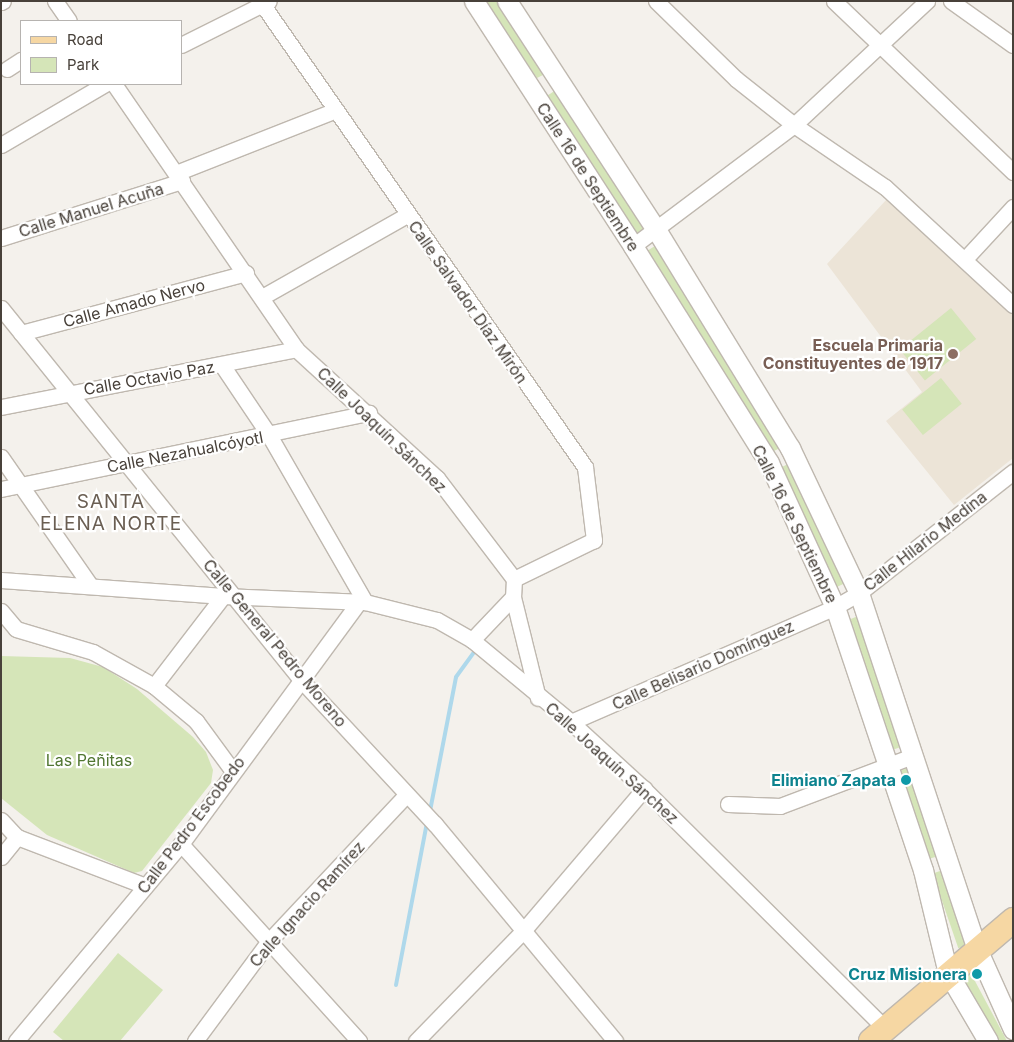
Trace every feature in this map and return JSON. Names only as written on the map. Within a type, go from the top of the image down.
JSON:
[{"type":"main road","points":[[878,1034],[1013,920]]},
{"type":"street","points":[[55,1],[69,20]]},
{"type":"street","name":"Calle 16 de Septiembre","points":[[474,1],[634,246],[769,464],[835,607],[923,870],[948,974],[988,1041]]},
{"type":"street","name":"Calle 16 de Septiembre","points":[[507,1],[657,231],[790,448],[858,593],[977,949],[1013,1029]]},
{"type":"street","points":[[656,1],[736,79],[794,125],[885,187],[1013,305]]},
{"type":"street","points":[[834,1],[1013,172]]},
{"type":"street","points":[[634,246],[657,231],[794,125],[881,46],[927,1]]},
{"type":"street","points":[[951,1],[1013,45]]},
{"type":"street","points":[[182,44],[264,2]]},
{"type":"street","name":"Calle Salvador Díaz Mirón","points":[[264,2],[407,215],[585,467],[594,540],[514,579]]},
{"type":"street","points":[[7,69],[20,61]]},
{"type":"street","points":[[530,88],[553,74]]},
{"type":"street","points":[[1,145],[103,85]]},
{"type":"street","name":"Calle Joaquín Sánchez","points":[[115,85],[246,273],[296,349],[369,413],[437,478],[514,579],[513,597],[538,698],[572,722],[644,789],[878,1034]]},
{"type":"street","name":"Calle Manuel Acuña","points":[[1,238],[179,177],[336,110]]},
{"type":"street","points":[[964,259],[1013,207]]},
{"type":"street","points":[[262,297],[407,215]]},
{"type":"street","name":"Calle Amado Nervo","points":[[22,333],[246,273]]},
{"type":"street","name":"Calle General Pedro Moreno","points":[[1,308],[126,462],[229,596],[301,680],[435,824],[615,1041]]},
{"type":"street","name":"Calle Octavio Paz","points":[[1,407],[68,392],[222,365],[296,349]]},
{"type":"street","points":[[222,365],[269,436],[362,603]]},
{"type":"street","name":"Calle Nezahualcóyotl","points":[[1,490],[126,462],[269,436],[369,413]]},
{"type":"street","points":[[769,464],[790,448]]},
{"type":"street","points":[[1,457],[23,484],[90,585]]},
{"type":"street","name":"Calle Hilario Medina","points":[[835,607],[858,593],[1013,472]]},
{"type":"street","points":[[1,580],[362,603],[437,620],[472,640],[538,698]]},
{"type":"street","points":[[154,686],[229,596]]},
{"type":"street","points":[[472,640],[513,597]]},
{"type":"street","name":"Calle Pedro Escobedo","points":[[16,1041],[181,844],[232,770],[362,603]]},
{"type":"street","name":"Calle Belisario Domínguez","points":[[572,722],[835,607]]},
{"type":"street","points":[[1,611],[9,627],[93,652],[154,686],[196,721],[232,770]]},
{"type":"street","points":[[728,804],[780,806],[887,763],[912,756]]},
{"type":"street","points":[[416,1041],[523,931],[644,789]]},
{"type":"street","name":"Calle Ignacio Ramírez","points":[[195,1041],[269,941],[406,795]]},
{"type":"street","points":[[1,820],[17,837],[145,886]]},
{"type":"street","points":[[1,857],[17,837]]},
{"type":"street","points":[[181,844],[359,1041]]},
{"type":"street","points":[[923,870],[948,860]]},
{"type":"shaded area","name":"Escuela Primaria Constituyentes de 1917","points":[[887,199],[1013,315],[1013,458],[954,505],[886,421],[922,392],[827,264]]},
{"type":"green space","points":[[485,1],[499,1],[545,74],[537,78]]},
{"type":"green space","points":[[556,90],[647,231],[637,237],[546,97]]},
{"type":"green space","points":[[658,244],[780,448],[772,452],[647,251]]},
{"type":"green space","points":[[951,308],[976,339],[925,381],[900,350]]},
{"type":"green space","points":[[941,378],[962,404],[923,435],[902,409]]},
{"type":"green space","points":[[790,463],[848,582],[835,588],[777,469]]},
{"type":"green space","points":[[858,616],[901,747],[892,750],[846,621]]},
{"type":"green space","name":"Las Peñitas","points":[[1,656],[70,658],[103,667],[137,689],[193,737],[206,752],[213,770],[211,783],[142,871],[134,873],[47,835],[1,798]]},
{"type":"green space","points":[[908,768],[937,856],[926,860],[898,771]]},
{"type":"green space","points":[[943,870],[969,945],[958,948],[933,874]]},
{"type":"green space","points":[[118,953],[163,990],[120,1041],[64,1041],[53,1032]]},
{"type":"green space","points":[[968,968],[1007,1041],[995,1041],[957,974]]},
{"type":"waterway","points":[[430,811],[456,677],[477,648]]},
{"type":"waterway","points":[[396,985],[427,823]]},
{"type":"place","name":"Escuela Primaria Constituyentes de 1917","points":[[953,354]]},
{"type":"place","name":"Elimiano Zapata","points":[[906,780]]},
{"type":"place","name":"Cruz Misionera","points":[[977,974]]},
{"type":"district","name":"SANTA ELENA NORTE","points":[[111,513]]}]
